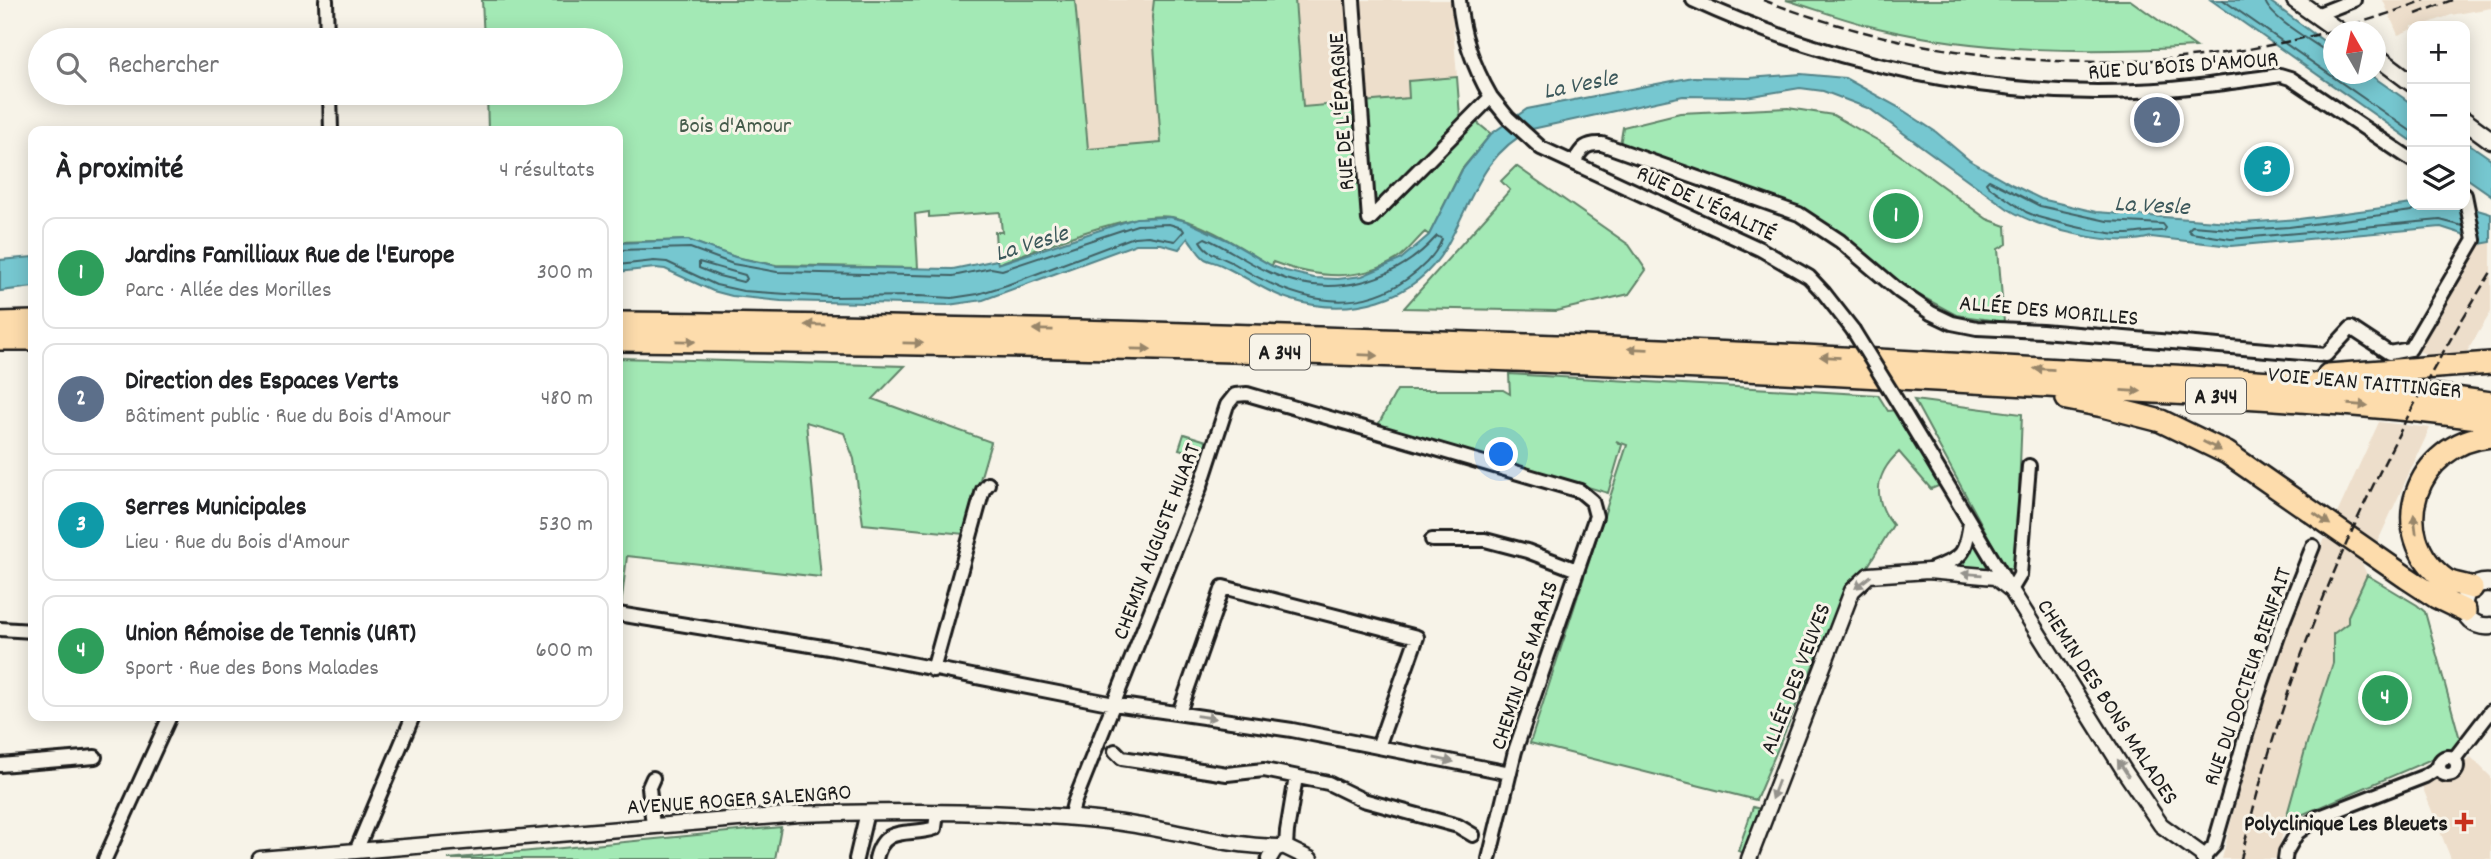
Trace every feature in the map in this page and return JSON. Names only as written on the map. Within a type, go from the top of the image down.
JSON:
[{"type":"highway","points":[[0,323],[28,322]]},
{"type":"highway","name":"A 344","points":[[623,323],[1293,336],[1944,372]]},
{"type":"highway","points":[[0,339],[28,339]]},
{"type":"highway","name":"A 344","points":[[623,340],[876,342],[1944,372]]},
{"type":"highway","points":[[2259,381],[2491,362]]},
{"type":"highway","name":"VOIE JEAN TAITTINGER","points":[[1944,372],[2259,381],[2392,391],[2491,403]]},
{"type":"highway","name":"VOIE JEAN TAITTINGER","points":[[1944,372],[1982,383],[2360,405],[2491,420]]},
{"type":"highway","points":[[1982,383],[2103,405],[2161,421],[2188,433],[2227,453],[2407,578],[2436,597],[2465,611]]},
{"type":"highway","points":[[2481,586],[2448,581],[2431,566],[2422,553],[2414,530],[2415,504],[2421,481],[2438,457],[2458,443],[2491,436]]},
{"type":"main road","points":[[2295,0],[2324,21]]},
{"type":"main road","points":[[2386,64],[2407,79]]},
{"type":"main road","points":[[2470,125],[2491,140]]},
{"type":"main road","points":[[2481,586],[2465,598],[2465,611],[2475,624],[2490,628]]},
{"type":"street","points":[[326,0],[327,28]]},
{"type":"street","name":"RUE DE L'ÉPARGNE","points":[[1353,0],[1369,220],[1491,97]]},
{"type":"street","points":[[1459,0],[1469,53],[1491,97]]},
{"type":"street","name":"RUE DU BOIS D'AMOUR","points":[[1693,0],[1775,35],[1839,55],[1927,77],[1981,84],[2077,91],[2136,91],[2177,89],[2280,75],[2290,78],[2407,157]]},
{"type":"street","points":[[2316,15],[2354,0]]},
{"type":"street","name":"RUE DE L'ÉGALITÉ","points":[[1491,97],[1508,118],[1541,148],[1788,264],[1817,285],[1853,330],[1900,406]]},
{"type":"street","points":[[330,105],[331,126]]},
{"type":"street","name":"ALLÉE DES MORILLES","points":[[1574,162],[1581,148],[1590,143],[1602,144],[1799,214],[1840,242],[1899,291],[1931,313],[1952,323],[1977,328],[2045,331],[2326,355],[2351,328],[2389,353],[2410,349],[2474,240],[2468,210]]},
{"type":"street","name":"CHEMIN DES MARAIS","points":[[1235,395],[1247,394],[1580,491],[1591,501],[1596,516],[1527,715],[1489,859]]},
{"type":"street","name":"CHEMIN AUGUSTE HUART","points":[[1070,818],[1201,485],[1227,405],[1235,395]]},
{"type":"street","name":"CHEMIN DES BONS MALADES","points":[[1900,406],[2125,772],[2161,825],[2202,854],[2203,858]]},
{"type":"street","name":"CHEMIN DES BONS MALADES","points":[[2011,590],[2020,575],[2029,466]]},
{"type":"street","points":[[933,670],[983,490],[988,484]]},
{"type":"street","points":[[1928,571],[1957,559],[1967,546],[1970,522]]},
{"type":"street","name":"CHEMIN DES MARAIS","points":[[1432,540],[1485,540],[1527,551],[1577,570]]},
{"type":"street","name":"RUE DU DOCTEUR BIENFAIT","points":[[2203,858],[2214,846],[2257,697],[2313,546]]},
{"type":"street","name":"CHEMIN DES BONS MALADES","points":[[1928,571],[1995,577],[2011,590]]},
{"type":"street","name":"ALLÉE DES VEUVES","points":[[1749,859],[1852,591],[1869,575],[1928,571]]},
{"type":"street","points":[[1179,713],[1223,587],[1417,637],[1378,747]]},
{"type":"street","points":[[623,615],[829,648],[1114,704]]},
{"type":"street","points":[[0,629],[28,631]]},
{"type":"street","name":"CHEMIN DES MARAIS","points":[[1114,704],[1292,730],[1510,773]]},
{"type":"street","points":[[2285,859],[2297,834],[2317,818],[2443,764],[2491,711]]},
{"type":"street","points":[[105,859],[168,721]]},
{"type":"street","points":[[355,851],[411,721]]},
{"type":"street","points":[[2438,744],[2443,764]]},
{"type":"street","points":[[1115,751],[1122,758],[1227,774],[1264,770],[1328,783],[1363,800],[1458,826],[1473,835]]},
{"type":"street","points":[[0,765],[95,757]]},
{"type":"street","points":[[1269,859],[1271,852],[1294,853],[1287,831],[1296,777]]},
{"type":"street","points":[[653,778],[649,787],[653,826]]},
{"type":"street","points":[[856,859],[867,812]]},
{"type":"street","name":"AVENUE ROGER SALENGRO","points":[[260,859],[799,814],[867,812],[1070,818],[1169,830],[1220,842],[1294,853]]},
{"type":"street","points":[[876,859],[879,848],[902,831],[926,832],[934,828],[937,813]]},
{"type":"street","name":"AVENUE ROGER SALENGRO","points":[[1220,842],[1254,854],[1260,859]]},
{"type":"shaded area","points":[[1072,0],[1451,0],[1457,77],[1409,81],[1410,98],[1165,158],[1084,150]]},
{"type":"shaded area","points":[[2383,0],[2491,0],[2491,8],[2451,15],[2435,21],[2407,21],[2407,31],[2398,35]]},
{"type":"shaded area","points":[[2491,242],[2491,312],[2463,358],[2433,358],[2417,350],[2480,243]]},
{"type":"shaded area","points":[[2379,422],[2430,428],[2378,541],[2360,536],[2335,518]]},
{"type":"shaded area","points":[[2325,538],[2354,552],[2367,575],[2348,623],[2333,634],[2333,663],[2307,743],[2276,859],[2222,859],[2244,767],[2280,651]]},
{"type":"shaded area","name":"Polyclinique Les Bleuets","points":[[2471,757],[2491,777],[2491,859],[2451,859],[2422,786],[2449,774]]},
{"type":"green space","name":"Bois d'Amour","points":[[482,0],[1075,0],[1088,149],[1161,143],[1152,17],[1154,0],[1295,0],[1303,107],[1409,98],[1408,81],[1457,77],[1460,117],[1474,120],[1491,134],[1462,169],[1429,235],[1425,232],[1397,259],[1367,272],[1335,275],[1304,271],[1273,262],[1272,266],[1224,237],[1197,225],[1172,217],[1154,216],[1084,232],[997,264],[995,232],[1002,232],[1000,212],[929,217],[929,212],[915,214],[918,268],[776,265],[735,257],[688,240],[623,242],[623,126],[488,126],[487,105],[623,105],[623,28],[483,28]]},
{"type":"green space","points":[[1786,0],[2130,0],[2196,47],[2076,50],[1996,47],[1917,36],[1866,25]]},
{"type":"green space","points":[[1788,108],[1833,115],[1886,145],[1987,219],[2006,226],[2007,244],[1998,249],[2004,322],[1956,315],[1919,295],[1806,214],[1620,145],[1623,127],[1680,113]]},
{"type":"green space","points":[[1516,166],[1629,245],[1646,270],[1629,294],[1556,311],[1404,308],[1510,190],[1501,181]]},
{"type":"green space","points":[[623,358],[905,366],[873,399],[991,442],[964,534],[863,524],[854,459],[844,433],[806,422],[821,577],[627,556],[623,590]]},
{"type":"green space","points":[[1509,374],[1878,395],[1888,411],[1896,410],[1941,485],[1931,489],[1899,452],[1885,469],[1879,496],[1893,525],[1865,571],[1848,583],[1756,800],[1530,743],[1627,445],[1616,441],[1622,445],[1608,493],[1378,425],[1397,390],[1503,390],[1510,394]]},
{"type":"green space","points":[[1914,400],[2022,414],[2016,569],[2006,569]]},
{"type":"green space","points":[[1184,434],[1213,443],[1208,457],[1179,449]]},
{"type":"green space","points":[[1975,540],[1996,573],[1951,569],[1964,561]]},
{"type":"green space","points":[[2367,575],[2425,612],[2461,743],[2455,749],[2285,822],[2333,663],[2333,634],[2348,623],[2348,616]]},
{"type":"green space","points":[[1753,807],[1760,809],[1743,853],[1738,851]]},
{"type":"green space","points":[[781,827],[775,859],[448,859]]},
{"type":"water","points":[[2211,0],[2268,0],[2323,41],[2323,79]]},
{"type":"water","name":"La Vesle","points":[[1801,74],[1845,78],[1898,107],[1936,132],[1969,160],[2013,185],[2041,199],[2096,212],[2243,223],[2299,219],[2407,205],[2407,210],[2470,210],[2470,208],[2491,214],[2491,242],[2480,244],[2481,240],[2441,227],[2231,246],[2151,237],[2118,240],[2078,235],[2039,223],[2008,209],[1870,109],[1823,91],[1800,88],[1746,97],[1683,96],[1532,129],[1515,140],[1489,165],[1446,247],[1433,266],[1417,281],[1399,292],[1358,305],[1314,305],[1283,297],[1205,259],[1188,238],[1179,249],[1161,244],[1136,244],[983,300],[948,305],[781,301],[732,296],[713,291],[665,269],[623,271],[623,243],[688,240],[735,257],[777,266],[953,269],[997,260],[998,264],[1136,218],[1170,217],[1186,221],[1227,240],[1286,271],[1314,278],[1362,276],[1400,260],[1429,235],[1462,170],[1491,134],[1527,109],[1693,77],[1749,78]]},
{"type":"water","points":[[2331,84],[2383,84],[2407,101],[2407,137]]},
{"type":"water","points":[[2470,144],[2491,159],[2491,195],[2470,180]]},
{"type":"water","points":[[28,257],[28,288],[0,291],[0,260]]},
{"type":"railway","points":[[1763,0],[1844,27],[1927,46],[2010,58],[2094,62],[2178,58],[2261,47],[2344,27],[2425,0]]},
{"type":"railway","points":[[2416,14],[2452,0]]},
{"type":"railway","points":[[2241,859],[2284,704],[2341,555],[2411,411],[2491,272]]},
{"type":"place","name":"Direction des Espaces Verts","points":[[2157,120]]},
{"type":"place","name":"Serres Municipales","points":[[2267,169]]},
{"type":"place","name":"Jardins Familliaux Rue de l'Europe","points":[[1896,216]]},
{"type":"place","name":"Union Rémoise de Tennis (URT)","points":[[2385,698]]},
{"type":"place","name":"Polyclinique Les Bleuets","points":[[2464,822]]}]
